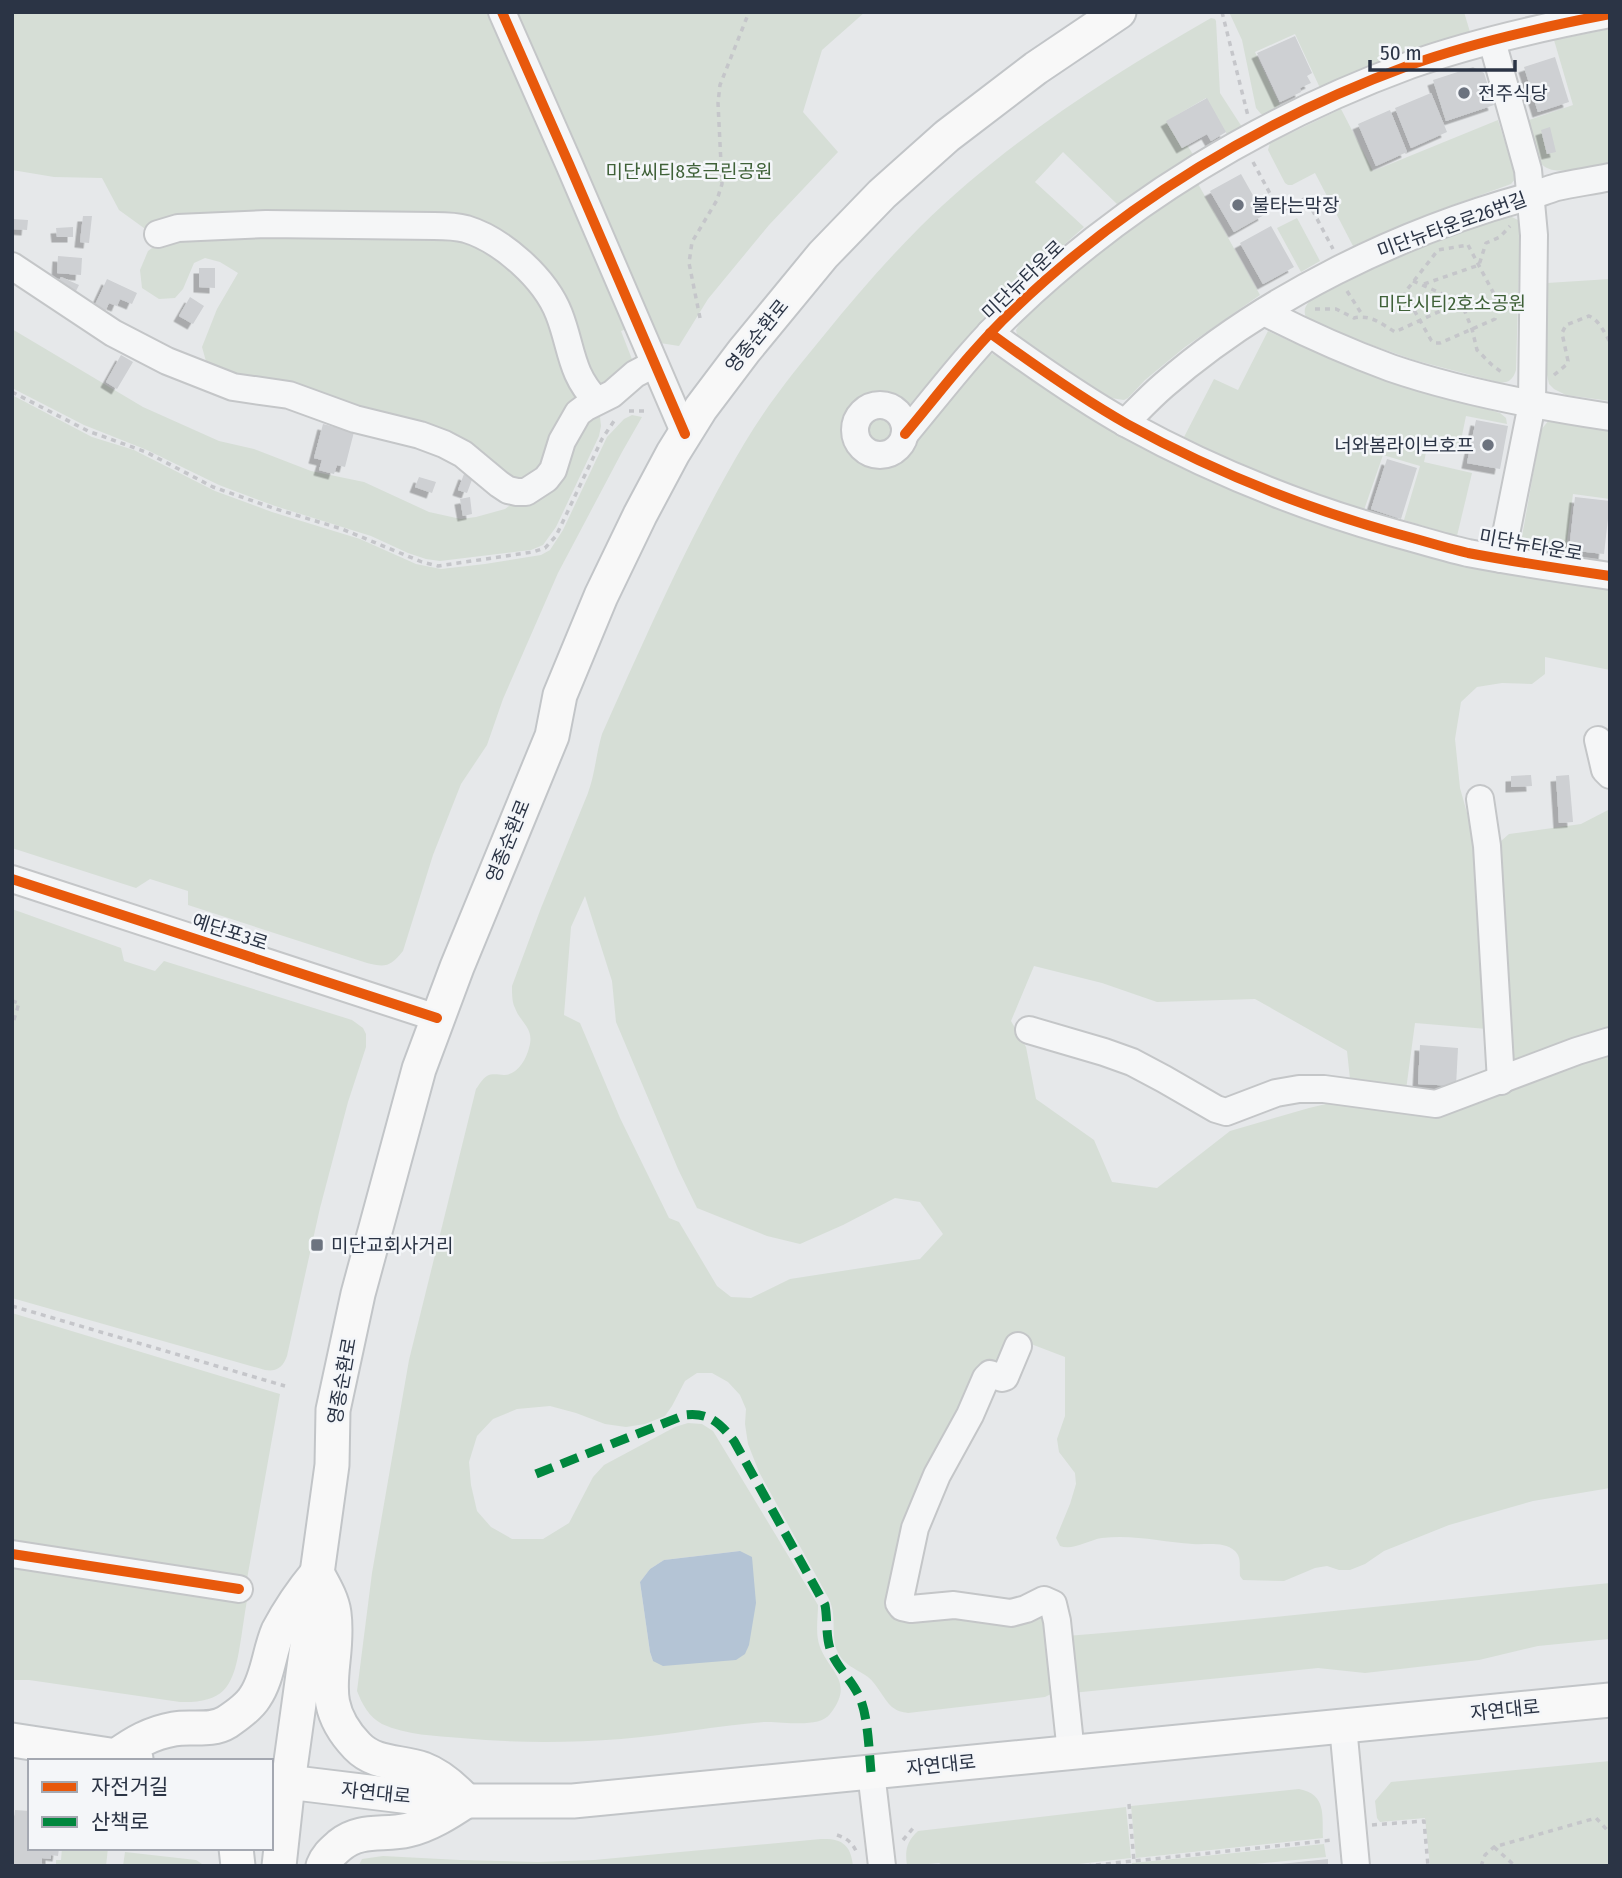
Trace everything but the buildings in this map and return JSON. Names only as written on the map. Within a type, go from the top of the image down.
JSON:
[{"type":"main road","name":"영종순환로","points":[[279,1866],[280,1782],[317,1573],[332,1465],[333,1410],[358,1294],[414,1088],[437,1018],[552,736],[560,695],[596,609],[640,515],[701,408],[823,255],[882,194],[947,136],[1036,68],[1119,12]]},
{"type":"main road","points":[[12,1740],[127,1759],[135,1742],[153,1734],[226,1723],[254,1699],[288,1613],[317,1573],[334,1611],[330,1688],[337,1717],[362,1751],[387,1763],[422,1769],[447,1784],[466,1801],[446,1814],[407,1831],[367,1834],[348,1839],[329,1854],[323,1866]]},
{"type":"main road","name":"자연대로","points":[[280,1782],[444,1801],[573,1801],[1610,1700]]},
{"type":"street","points":[[502,12],[685,434]]},
{"type":"street","name":"미단뉴타운로","points":[[1610,14],[1533,29],[1412,65],[1278,122],[1123,216],[1063,264],[990,333],[1058,382],[1125,423],[1205,464],[1265,490],[1310,507],[1427,542],[1501,559],[1610,576]]},
{"type":"street","name":"미단뉴타운로","points":[[1492,41],[1528,170],[1534,235],[1538,393],[1501,559]]},
{"type":"street","name":"미단뉴타운로26번길","points":[[1125,423],[1164,385],[1233,333],[1321,280],[1412,236],[1501,204],[1556,187],[1610,177]]},
{"type":"street","points":[[158,234],[178,228],[266,224],[442,226],[467,230],[498,245],[525,266],[542,284],[558,311],[578,377],[589,393],[608,408]]},
{"type":"street","points":[[17,267],[113,333],[167,361],[233,387],[289,395],[355,419],[420,435],[444,444],[463,454],[508,490],[526,492],[546,479],[553,470],[562,441],[578,413],[608,408]]},
{"type":"street","points":[[1264,312],[1335,346],[1391,368],[1430,379],[1538,393],[1610,417]]},
{"type":"street","points":[[905,434],[990,333]]},
{"type":"street","points":[[608,408],[612,394],[635,374],[654,364]]},
{"type":"street","points":[[1598,740],[1605,769],[1610,775]]},
{"type":"street","points":[[1480,799],[1487,846],[1501,1081]]},
{"type":"street","name":"예단포3로","points":[[12,879],[437,1018]]},
{"type":"street","points":[[1029,1030],[1132,1062],[1226,1112],[1276,1093],[1299,1089],[1324,1089],[1436,1104],[1610,1041]]},
{"type":"street","points":[[1018,1346],[1005,1377],[990,1374],[986,1378],[970,1415],[937,1475],[915,1528],[899,1603],[902,1607],[911,1609],[954,1605],[1011,1613],[1044,1600],[1053,1604],[1071,1752]]},
{"type":"street","points":[[12,1555],[239,1589]]},
{"type":"street","points":[[1343,1726],[1356,1866]]},
{"type":"street","points":[[870,1861],[871,1772]]},
{"type":"path","points":[[700,318],[689,263],[692,242],[717,200],[722,184],[718,103],[720,85],[750,12]]},
{"type":"path","points":[[1222,12],[1250,125]]},
{"type":"path","points":[[1248,152],[1280,212],[1306,198],[1337,257]]},
{"type":"path","points":[[1479,265],[1486,243],[1500,237],[1510,225]]},
{"type":"path","points":[[1468,245],[1494,294],[1497,305],[1495,319],[1435,343],[1405,294],[1413,281],[1442,248],[1468,245]]},
{"type":"path","points":[[1422,285],[1479,265]]},
{"type":"path","points":[[1344,280],[1347,291],[1363,316]]},
{"type":"path","points":[[1413,281],[1462,301],[1477,350],[1514,381]]},
{"type":"path","points":[[1314,309],[1336,309],[1354,318],[1363,316],[1395,332],[1462,301]]},
{"type":"path","points":[[1538,393],[1568,361],[1562,333],[1566,325],[1593,317],[1610,342]]},
{"type":"path","points":[[12,392],[88,431],[146,452],[213,487],[342,529],[398,553],[438,566],[545,548],[556,536],[602,439],[608,408]]},
{"type":"path","points":[[629,411],[649,411]]},
{"type":"path","points":[[12,1001],[19,1003],[12,1026]]},
{"type":"path","points":[[12,1306],[285,1386]]},
{"type":"path","points":[[1129,1804],[1130,1863]]},
{"type":"path","points":[[1481,1866],[1485,1855],[1494,1847],[1597,1818],[1610,1833]]},
{"type":"path","points":[[1370,1826],[1424,1821],[1428,1866]]},
{"type":"path","points":[[837,1835],[851,1842],[870,1861]]},
{"type":"path","points":[[1086,1866],[1335,1840]]},
{"type":"path","points":[[1494,1847],[1515,1866]]},
{"type":"green space","points":[[12,12],[494,12],[629,328],[621,331],[635,367],[600,392],[499,233],[471,216],[148,231],[119,210],[102,178],[54,177],[12,170]]},
{"type":"green space","name":"미단씨티8호근린공원","points":[[514,12],[865,12],[822,50],[803,112],[838,152],[769,225],[708,299],[679,346],[660,343]]},
{"type":"green space","points":[[1229,12],[1464,12],[1470,32],[1320,88],[1295,34],[1255,52],[1280,105],[1261,114],[1256,108],[1242,40]]},
{"type":"green space","points":[[1211,18],[1215,19],[1220,93],[1242,127],[1228,136],[1206,98],[1167,121],[1182,148],[1187,145],[1194,156],[1117,204],[1063,152],[1035,182],[1084,227],[990,311],[910,404],[905,405],[880,393],[859,399],[848,410],[843,423],[843,437],[849,450],[859,459],[873,463],[889,460],[908,449],[983,359],[993,354],[1044,387],[1228,486],[1301,517],[1358,536],[1476,566],[1610,587],[1610,670],[1545,657],[1545,674],[1532,684],[1502,683],[1477,687],[1461,702],[1455,739],[1460,788],[1476,845],[1487,1029],[1415,1023],[1406,1090],[1350,1079],[1347,1051],[1255,999],[1157,1002],[1102,983],[1034,966],[1011,1021],[1026,1047],[1036,1099],[1094,1140],[1112,1182],[1157,1188],[1230,1131],[1347,1099],[1424,1111],[1610,1046],[1610,1488],[1533,1501],[1449,1525],[1384,1551],[1350,1570],[1327,1566],[1315,1568],[1284,1581],[1243,1580],[1237,1554],[1231,1548],[1220,1545],[1114,1537],[1070,1547],[1060,1546],[1056,1538],[1076,1484],[1075,1473],[1059,1452],[1057,1439],[1065,1416],[1065,1357],[1013,1337],[1001,1369],[985,1363],[892,1606],[1044,1608],[1055,1689],[1045,1697],[908,1713],[892,1707],[872,1680],[845,1662],[838,1653],[829,1599],[759,1472],[748,1444],[746,1409],[740,1395],[728,1382],[712,1373],[697,1373],[685,1381],[665,1416],[645,1424],[626,1427],[605,1424],[550,1406],[517,1409],[493,1419],[477,1436],[469,1462],[477,1511],[491,1527],[512,1539],[543,1539],[569,1523],[593,1477],[604,1465],[675,1427],[688,1423],[702,1424],[713,1431],[818,1605],[818,1642],[840,1686],[837,1703],[830,1714],[825,1719],[809,1723],[764,1722],[639,1737],[561,1742],[431,1736],[401,1731],[382,1724],[366,1710],[357,1691],[372,1573],[409,1360],[476,1089],[487,1076],[513,1072],[528,1053],[530,1036],[514,1006],[512,986],[588,793],[602,734],[669,587],[724,479],[762,415],[814,347],[895,253],[953,196],[1022,140],[1096,88]],"holes":[[[585,896],[612,981],[616,1022],[697,1208],[767,1236],[800,1244],[895,1198],[920,1202],[943,1234],[920,1259],[790,1279],[751,1298],[731,1297],[717,1286],[679,1222],[669,1218],[620,1118],[580,1023],[564,1015],[571,927]],[[740,1551],[653,1661],[640,1582],[650,1569],[664,1560]]]},
{"type":"green space","points":[[1610,29],[1610,162],[1563,171],[1546,168],[1537,153],[1529,120],[1573,105],[1554,40]]},
{"type":"green space","points":[[1341,109],[1373,171],[1498,120],[1516,178],[1511,184],[1353,246],[1315,173],[1288,185],[1268,150],[1270,143]]},
{"type":"green space","points":[[1197,182],[1260,295],[1185,347],[1124,400],[1111,398],[1018,339],[1016,330],[1029,312],[1064,280],[1132,225]]},
{"type":"green space","name":"미단시티2호소공원","points":[[1508,215],[1518,220],[1520,228],[1516,370],[1510,380],[1497,382],[1414,360],[1321,327],[1306,318],[1308,303],[1330,288],[1431,243]]},
{"type":"green space","points":[[1297,218],[1320,261],[1301,272],[1277,228]]},
{"type":"green space","points":[[184,235],[468,237],[535,286],[577,398],[553,446],[528,484],[244,382],[207,365],[202,347],[217,309],[238,273],[220,262],[205,258],[194,263],[183,289],[175,298],[159,299],[142,288],[140,270],[148,251],[164,239]]},
{"type":"green space","points":[[1610,279],[1610,401],[1566,395],[1549,384],[1546,370],[1547,283]]},
{"type":"green space","points":[[12,329],[143,407],[219,441],[254,449],[311,471],[364,482],[429,512],[461,519],[505,509],[595,413],[600,417],[601,426],[599,436],[556,527],[543,545],[531,550],[440,561],[426,559],[371,536],[219,485],[147,450],[84,425],[12,388]]},
{"type":"green space","points":[[1268,331],[1328,358],[1409,388],[1500,413],[1506,418],[1507,424],[1466,416],[1459,450],[1428,443],[1424,462],[1472,473],[1457,536],[1404,520],[1420,466],[1383,455],[1364,510],[1295,487],[1183,439],[1214,379],[1238,390]]},
{"type":"green space","points":[[12,395],[92,437],[134,450],[215,491],[360,539],[416,564],[441,569],[541,555],[550,550],[563,530],[607,437],[624,419],[632,415],[642,417],[558,573],[503,699],[487,745],[461,784],[433,855],[403,951],[391,963],[367,963],[188,905],[188,891],[150,879],[136,888],[12,848]]},
{"type":"green space","points":[[880,414],[892,419],[897,431],[892,443],[880,448],[868,443],[863,431],[868,419]]},
{"type":"green space","points":[[1549,420],[1610,430],[1610,499],[1573,494],[1565,556],[1526,550],[1521,542],[1541,430]]},
{"type":"green space","points":[[1610,809],[1610,1035],[1517,1061],[1510,1057],[1497,849],[1509,834],[1581,824]]},
{"type":"green space","points":[[12,909],[121,948],[124,961],[155,971],[164,961],[352,1020],[363,1028],[366,1047],[348,1102],[320,1208],[287,1356],[279,1368],[265,1370],[12,1298]]},
{"type":"green space","points":[[12,1313],[280,1394],[247,1579],[12,1542]]},
{"type":"green space","points":[[12,1567],[247,1600],[233,1676],[215,1697],[194,1702],[12,1680]]},
{"type":"green space","points":[[1610,1583],[1609,1639],[1538,1646],[1479,1660],[1365,1673],[1318,1668],[1072,1693],[1067,1636]]},
{"type":"green space","points":[[1610,1761],[1610,1866],[1430,1866],[1425,1818],[1380,1822],[1377,1818],[1375,1801],[1391,1782]]},
{"type":"green space","points":[[1299,1789],[1319,1801],[1323,1838],[1136,1858],[1131,1806]]},
{"type":"green space","points":[[1126,1807],[1131,1858],[1061,1866],[944,1866],[939,1863],[907,1866],[907,1847],[918,1831]]},
{"type":"green space","points":[[821,1839],[844,1844],[848,1848],[853,1866],[359,1865],[362,1859],[383,1856],[538,1862],[594,1860]]},
{"type":"green space","points":[[1324,1844],[1326,1857],[1235,1866],[1132,1866],[1132,1863]]},
{"type":"green space","points":[[62,1850],[108,1850],[106,1866],[56,1866],[56,1860],[61,1860]]},
{"type":"green space","points":[[125,1852],[196,1860],[205,1866],[123,1866]]},
{"type":"water","points":[[740,1551],[752,1557],[756,1603],[745,1654],[736,1660],[663,1666],[653,1661],[640,1582],[650,1569],[664,1560]]},
{"type":"marked path","points":[[536,1474],[685,1415],[701,1415],[719,1424],[734,1441],[825,1605],[828,1642],[832,1654],[862,1704],[868,1733],[871,1772]]},
{"type":"cycle path","points":[[502,12],[685,434]]},
{"type":"cycle path","points":[[905,434],[970,355],[1013,310],[1102,234],[1199,167],[1302,111],[1410,65],[1509,36],[1610,14]]},
{"type":"cycle path","points":[[990,333],[1074,392],[1127,424],[1223,472],[1289,499],[1458,551],[1610,576]]},
{"type":"cycle path","points":[[12,879],[437,1018]]},
{"type":"cycle path","points":[[12,1554],[239,1589]]},
{"type":"place","name":"전주식당","points":[[1464,93]]},
{"type":"place","name":"불타는막장","points":[[1238,205]]},
{"type":"place","name":"너와봄라이브호프","points":[[1488,445]]},
{"type":"place","name":"미단교회사거리","points":[[317,1245]]}]
